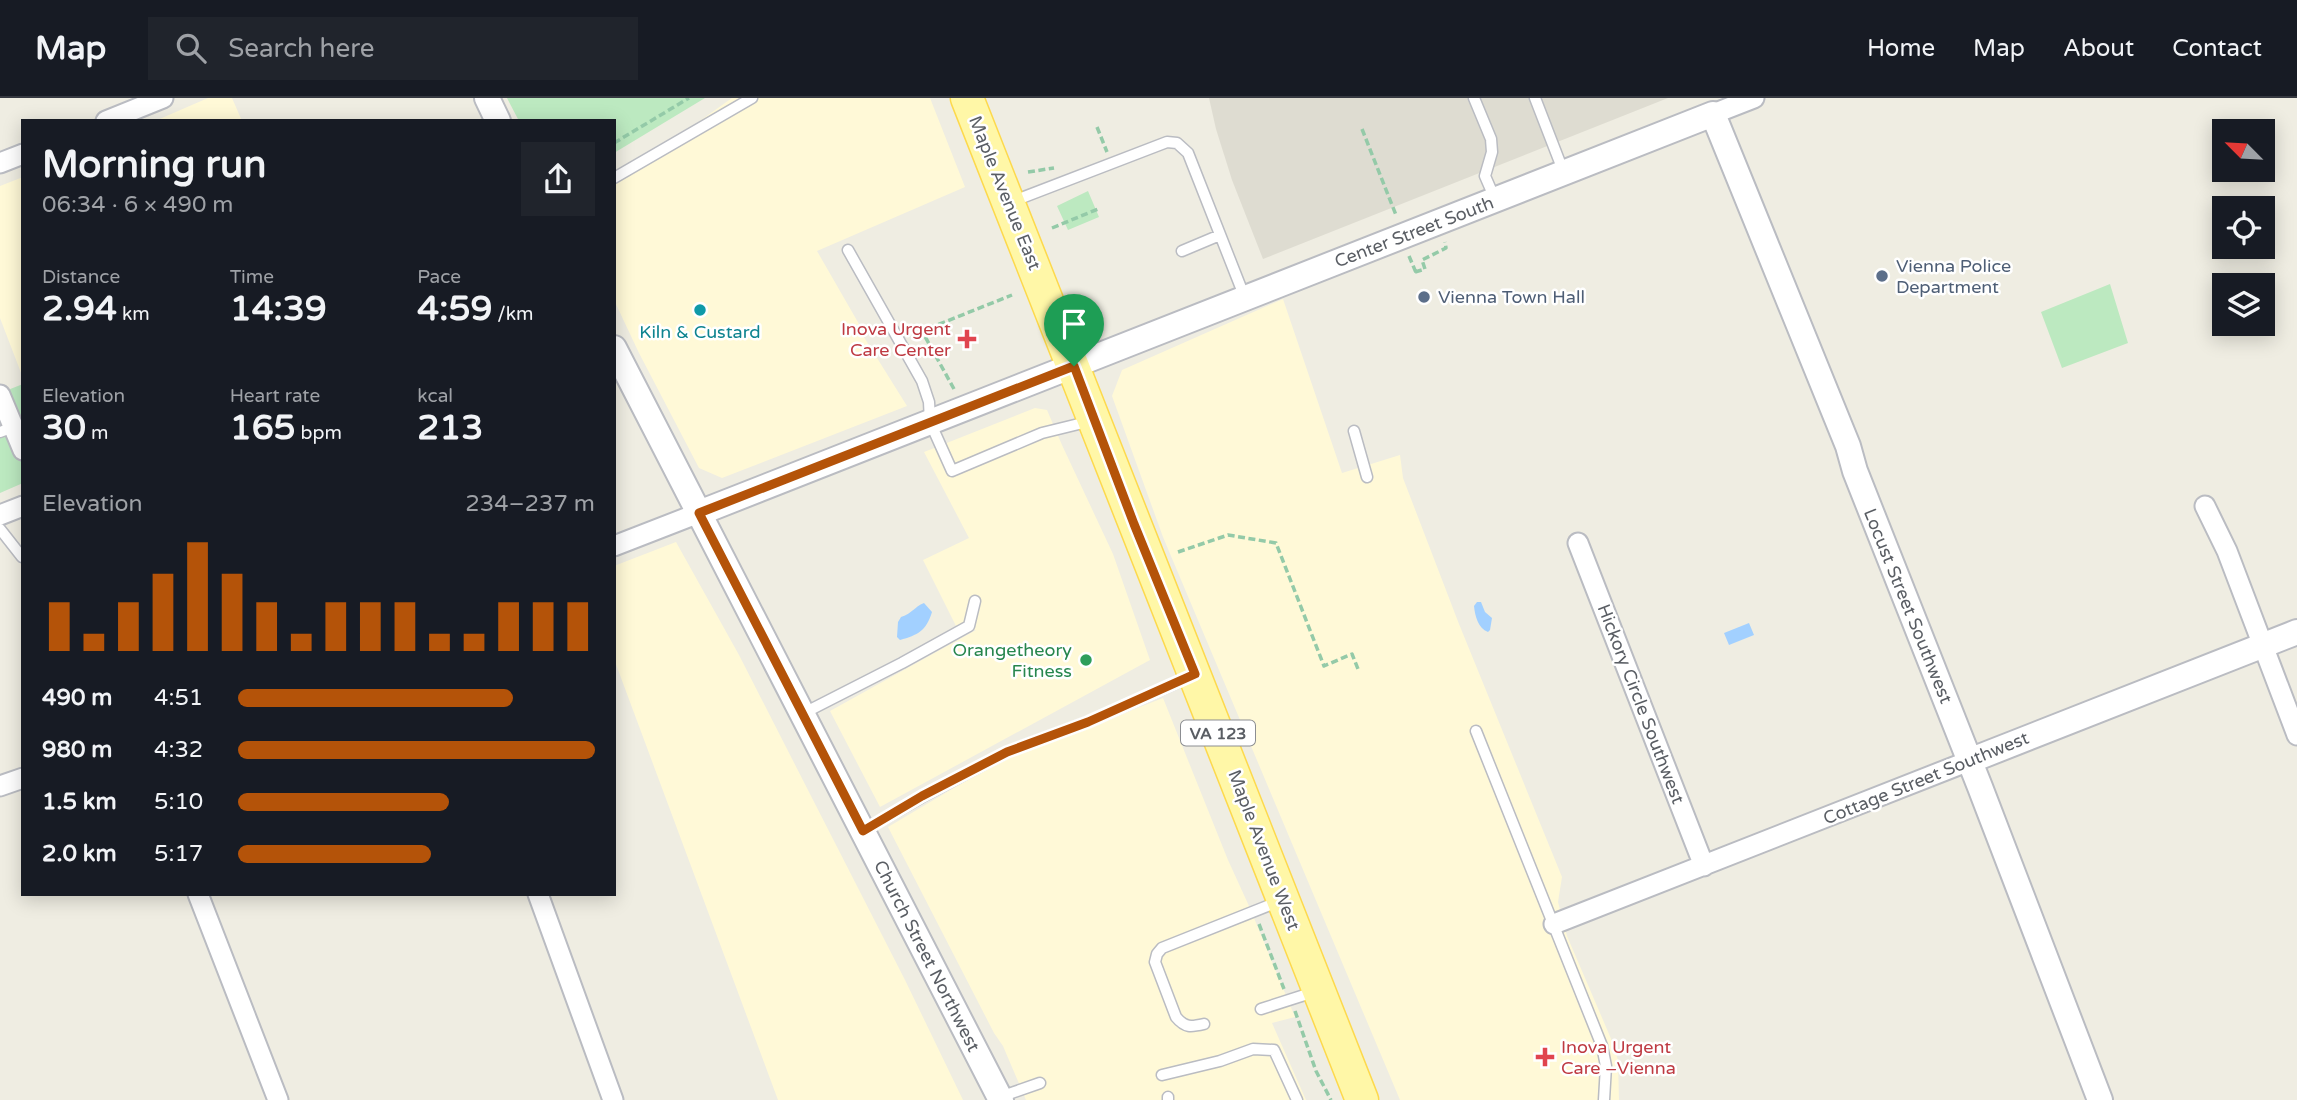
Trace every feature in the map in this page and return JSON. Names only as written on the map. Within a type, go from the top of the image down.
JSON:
[{"type":"main road","name":"Maple Avenue East","points":[[967,98],[1074,366]]},
{"type":"main road","name":"Maple Avenue West","points":[[1074,366],[1362,1100]]},
{"type":"street","points":[[111,119],[163,98]]},
{"type":"street","points":[[487,98],[497,119]]},
{"type":"street","name":"Center Street South","points":[[699,513],[1754,98]]},
{"type":"street","name":"Locust Street Southwest","points":[[1713,114],[1848,446],[1855,471],[2100,1100]]},
{"type":"street","points":[[0,163],[21,155]]},
{"type":"street","name":"Church Street Northwest","points":[[616,352],[1001,1099]]},
{"type":"street","points":[[0,395],[7,430],[21,448]]},
{"type":"street","points":[[2205,506],[2227,551],[2297,735]]},
{"type":"street","points":[[0,515],[21,507]]},
{"type":"street","points":[[616,545],[699,513]]},
{"type":"street","name":"Hickory Circle Southwest","points":[[1578,543],[1704,866]]},
{"type":"street","name":"Cottage Street Southwest","points":[[1554,924],[2297,632]]},
{"type":"street","points":[[0,786],[21,779]]},
{"type":"street","points":[[199,896],[278,1100]]},
{"type":"street","points":[[539,896],[613,1100]]},
{"type":"lane","points":[[616,177],[751,98]]},
{"type":"lane","points":[[1474,98],[1491,139],[1492,152],[1485,176],[1496,200]]},
{"type":"lane","points":[[1535,98],[1564,173]]},
{"type":"lane","points":[[1009,203],[1126,156],[1167,142],[1177,143],[1188,153],[1245,299]]},
{"type":"lane","points":[[1182,251],[1220,235]]},
{"type":"lane","points":[[848,250],[922,381],[929,402],[930,422],[952,471],[1042,433],[1095,419]]},
{"type":"lane","points":[[1354,431],[1367,477]]},
{"type":"lane","points":[[0,528],[21,556]]},
{"type":"lane","points":[[803,713],[867,682],[969,626],[975,601]]},
{"type":"lane","points":[[863,831],[922,796],[1007,752],[1088,722],[1195,674]]},
{"type":"lane","points":[[1476,731],[1602,1046],[1606,1066],[1604,1100]]},
{"type":"lane","points":[[1204,1024],[1189,1027],[1176,1017],[1154,962],[1157,954],[1162,948],[1284,900]]},
{"type":"lane","points":[[1261,1009],[1319,990]]},
{"type":"lane","points":[[1162,1075],[1220,1061],[1253,1049],[1274,1050],[1297,1100]]},
{"type":"lane","points":[[1001,1099],[1040,1083]]},
{"type":"path","points":[[616,142],[689,98]]},
{"type":"path","points":[[1097,127],[1108,154]]},
{"type":"path","points":[[1362,129],[1396,217]]},
{"type":"path","points":[[1052,228],[1098,209]]},
{"type":"path","points":[[1409,254],[1416,274],[1425,268],[1422,260],[1446,248],[1444,240]]},
{"type":"path","points":[[955,391],[922,331],[1012,295]]},
{"type":"path","points":[[1178,552],[1228,535],[1276,543],[1324,666],[1352,654],[1358,669]]},
{"type":"shaded area","points":[[208,98],[232,98],[241,119],[160,119]]},
{"type":"shaded area","points":[[732,98],[930,98],[965,187],[817,251],[859,324],[857,326],[907,406],[722,478],[699,468],[616,304],[616,181]]},
{"type":"shaded area","points":[[1209,98],[1668,98],[1263,259],[1232,180]]},
{"type":"shaded area","points":[[21,178],[21,373],[0,318],[0,186]]},
{"type":"shaded area","points":[[1283,299],[1342,473],[1400,455],[1403,478],[1459,624],[1562,877],[1558,902],[1567,936],[1618,1060],[1619,1100],[1400,1100],[1163,537],[1112,396],[1122,370]]},
{"type":"shaded area","points":[[1035,408],[1047,410],[1113,554],[1150,660],[880,807],[830,711],[976,630],[957,628],[923,560],[969,538],[924,452]]},
{"type":"shaded area","points":[[676,542],[739,655],[905,980],[963,1100],[778,1100],[616,664],[616,565]]},
{"type":"shaded area","points":[[1163,698],[1295,1017],[1272,1023],[1306,1100],[1026,1100],[1003,1046],[888,827],[996,763]]},
{"type":"green space","points":[[507,98],[705,98],[616,152],[616,119],[518,119]]},
{"type":"green space","points":[[1088,191],[1099,217],[1068,230],[1057,206]]},
{"type":"green space","points":[[2110,284],[2128,343],[2062,368],[2041,312]]},
{"type":"green space","points":[[21,385],[21,484],[0,493],[0,393]]},
{"type":"water","points":[[1481,602],[1485,612],[1492,618],[1488,632],[1479,625],[1476,618],[1474,606]]},
{"type":"water","points":[[924,603],[932,612],[927,624],[916,634],[900,640],[897,637],[901,617]]},
{"type":"water","points":[[1749,623],[1754,635],[1729,645],[1724,633]]},
{"type":"place","name":"Vienna Police Department","points":[[1882,276]]},
{"type":"place","name":"Vienna Town Hall","points":[[1424,297]]},
{"type":"place","name":"Kiln & Custard","points":[[700,310]]},
{"type":"place","name":"Inova Urgent Care Center","points":[[967,339]]},
{"type":"place","name":"Orangetheory Fitness","points":[[1086,660]]},
{"type":"place","name":"Inova Urgent Care –Vienna","points":[[1545,1057]]},
{"type":"route","points":[[1074,366],[1195,674],[1088,722],[1007,752],[922,796],[863,831],[699,513],[1074,366]]}]
